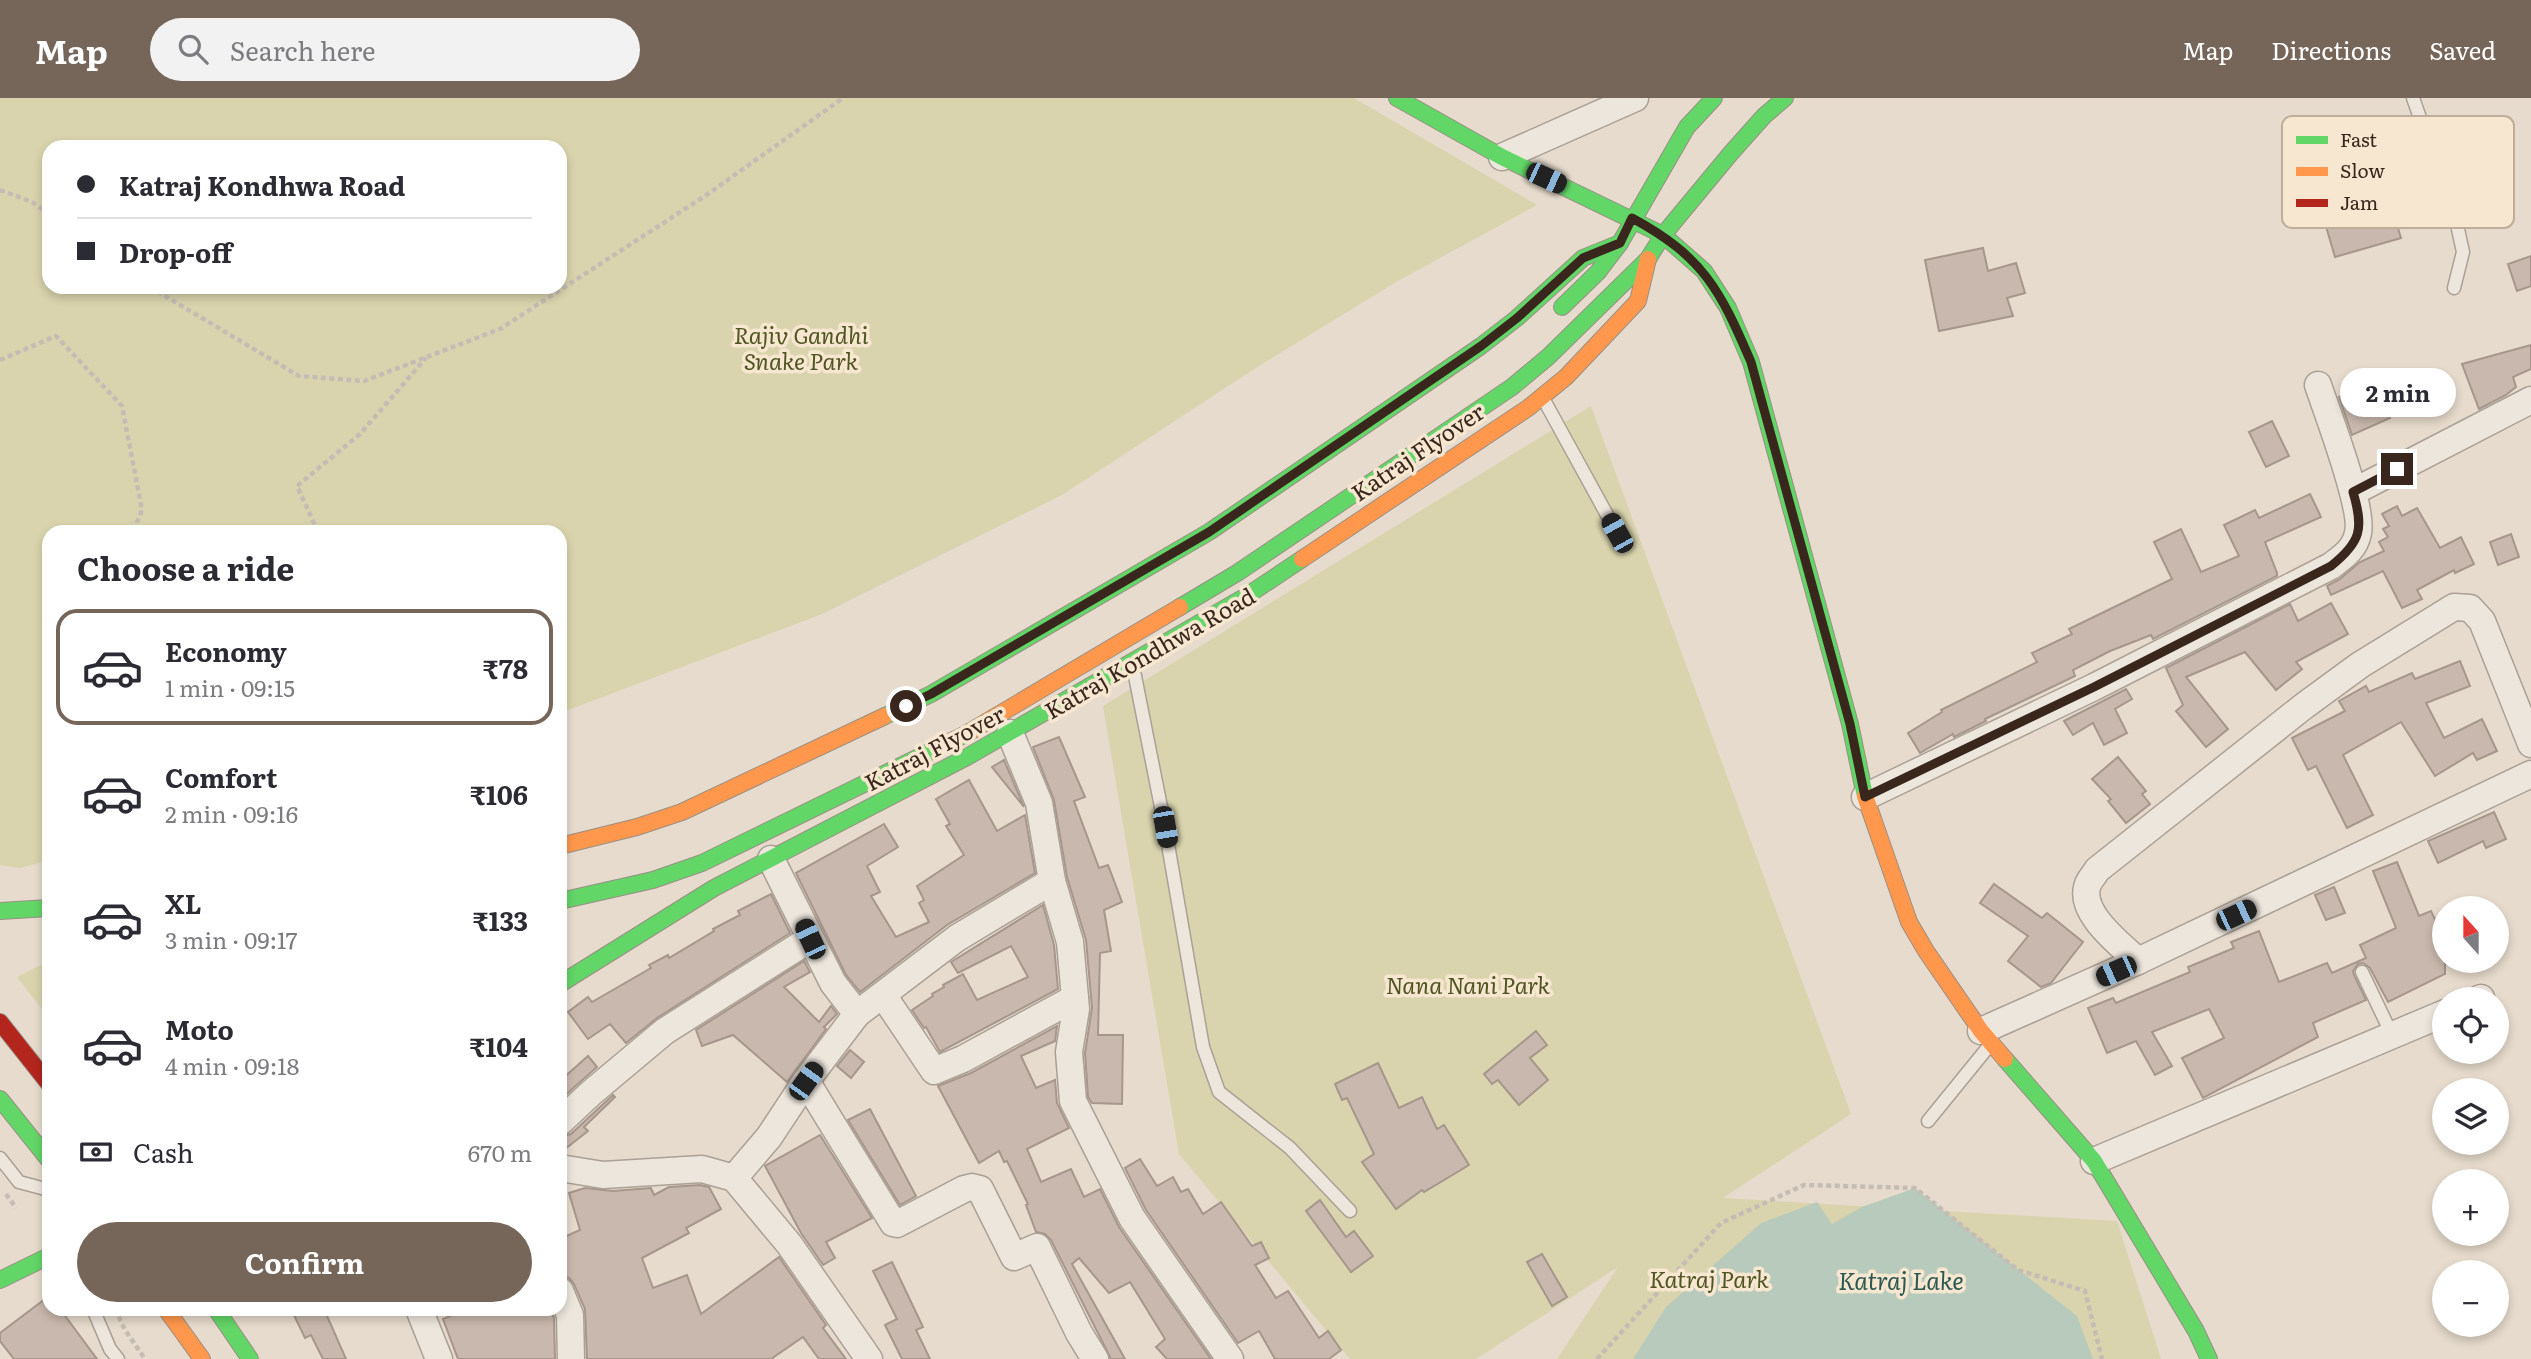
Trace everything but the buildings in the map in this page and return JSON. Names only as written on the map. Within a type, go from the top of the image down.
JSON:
[{"type":"main road","points":[[1397,98],[1502,157],[1663,235],[1704,271],[1728,308],[1751,362],[1850,724],[1865,797],[1909,922],[1986,1037],[2094,1161],[2196,1331],[2209,1359]]},
{"type":"main road","points":[[1550,319],[1598,272],[1620,243],[1632,218],[1687,127],[1714,98]]},
{"type":"main road","name":"Katraj Kondhwa Road","points":[[567,980],[714,888],[1010,733],[1248,595],[1542,396],[1566,377],[1638,301],[1648,259],[1663,235],[1764,116],[1785,98]]},
{"type":"main road","points":[[567,844],[637,827],[682,812],[931,694],[1209,532],[1481,346],[1517,318],[1583,258],[1620,243]]},
{"type":"main road","name":"Katraj Flyover","points":[[567,899],[653,880],[702,863],[955,740],[1237,573],[1512,387],[1548,357],[1648,259]]},
{"type":"main road","points":[[0,911],[42,908]]},
{"type":"main road","points":[[0,1022],[42,1075]]},
{"type":"main road","points":[[0,1100],[42,1151]]},
{"type":"main road","points":[[0,1280],[42,1260]]},
{"type":"main road","points":[[171,1316],[202,1359]]},
{"type":"main road","points":[[221,1316],[250,1359]]},
{"type":"street","points":[[1502,157],[1634,98]]},
{"type":"street","points":[[1865,797],[2094,687],[2331,566],[2350,551],[2359,532],[2357,506],[2318,385]]},
{"type":"street","points":[[2353,492],[2531,400]]},
{"type":"street","points":[[2138,961],[2090,914],[2086,898],[2087,885],[2097,870],[2304,706],[2360,665],[2454,607],[2470,608],[2482,621],[2531,744]]},
{"type":"street","points":[[1010,733],[1039,803],[1052,881],[1070,942],[1076,1009],[1069,1052],[1073,1101],[1132,1218],[1230,1359]]},
{"type":"street","points":[[1986,1037],[2138,961],[2531,774]]},
{"type":"street","points":[[771,859],[833,983],[858,1014]]},
{"type":"street","points":[[734,1178],[769,1137],[806,1081],[858,1014],[957,938],[1052,881]]},
{"type":"street","points":[[567,1115],[665,1031],[810,939]]},
{"type":"street","points":[[883,995],[934,1071],[962,1059],[1075,998]]},
{"type":"street","points":[[2094,1161],[2432,1018]]},
{"type":"street","points":[[806,1081],[893,1223],[897,1224],[964,1189],[980,1189],[1014,1257],[1037,1247],[1079,1333],[1095,1359]]},
{"type":"street","points":[[567,1169],[603,1175],[702,1169],[734,1178],[789,1244],[869,1359]]},
{"type":"street","points":[[567,1308],[570,1315],[571,1359]]},
{"type":"street","points":[[422,1316],[439,1359]]},
{"type":"lane","points":[[2413,98],[2419,116]]},
{"type":"lane","points":[[2454,288],[2463,252],[2458,228]]},
{"type":"lane","points":[[1542,396],[1617,533]]},
{"type":"lane","points":[[1132,662],[1165,827],[1203,1047],[1219,1092],[1290,1148],[1350,1211]]},
{"type":"lane","points":[[2362,972],[2392,1035]]},
{"type":"lane","points":[[1928,1121],[1986,1037]]},
{"type":"lane","points":[[0,1158],[19,1182],[42,1187]]},
{"type":"lane","points":[[96,1316],[117,1359]]},
{"type":"path","points":[[567,286],[705,196],[842,98]]},
{"type":"path","points":[[0,191],[32,202],[42,209]]},
{"type":"path","points":[[162,294],[299,376],[364,381],[500,329],[554,294]]},
{"type":"path","points":[[0,360],[56,336],[122,406],[142,510],[136,525]]},
{"type":"path","points":[[315,525],[297,486],[360,434],[427,357]]},
{"type":"path","points":[[1597,1359],[1721,1223],[1804,1185],[1915,1188],[2018,1270],[2085,1291],[2102,1359]]},
{"type":"path","points":[[118,1316],[145,1359]]},
{"type":"green space","name":"Rajiv Gandhi Snake Park","points":[[0,98],[1354,98],[1537,205],[1396,282],[1251,371],[1062,495],[822,614],[567,710],[567,525],[42,525],[42,862],[20,868],[0,865]]},
{"type":"green space","name":"Nana Nani Park","points":[[1591,406],[1851,1114],[1723,1198],[2117,1221],[2161,1359],[1557,1359],[1618,1267],[1476,1359],[1350,1359],[1179,1154],[1103,706]]},
{"type":"green space","points":[[42,964],[42,1009],[17,977]]},
{"type":"water","name":"Katraj Lake","points":[[1915,1188],[2077,1316],[2093,1359],[1633,1359],[1666,1307],[1761,1223],[1817,1202],[1832,1224],[1862,1207]]},
{"type":"traffic: fast","points":[[1397,98],[1502,157],[1663,235],[1704,271],[1728,308],[1751,362],[1850,724],[1865,796]]},
{"type":"traffic: fast","points":[[1562,307],[1598,272],[1620,243],[1687,127],[1714,98]]},
{"type":"traffic: fast","points":[[1180,607],[1237,573],[1512,387],[1548,357],[1648,259],[1663,235],[1731,153],[1764,116],[1785,98]]},
{"type":"traffic: fast","points":[[885,716],[931,694],[1209,532],[1481,346],[1517,318],[1583,258],[1620,243]]},
{"type":"traffic: fast","points":[[567,980],[714,888],[967,757],[1248,595],[1302,559]]},
{"type":"traffic: fast","points":[[567,899],[653,880],[702,863],[966,734]]},
{"type":"traffic: fast","points":[[0,911],[42,908]]},
{"type":"traffic: fast","points":[[2005,1059],[2094,1161],[2196,1331],[2209,1359]]},
{"type":"traffic: fast","points":[[0,1099],[42,1151]]},
{"type":"traffic: fast","points":[[0,1280],[42,1259]]},
{"type":"traffic: fast","points":[[221,1316],[250,1359]]},
{"type":"traffic: slow","points":[[1302,559],[1528,408],[1566,377],[1638,301],[1648,259]]},
{"type":"traffic: slow","points":[[966,734],[1180,607]]},
{"type":"traffic: slow","points":[[567,844],[637,827],[682,812],[885,716]]},
{"type":"traffic: slow","points":[[1865,796],[1909,922],[1981,1031],[2005,1059]]},
{"type":"traffic: slow","points":[[171,1316],[202,1359]]},
{"type":"traffic: jam","points":[[0,1022],[42,1075]]},
{"type":"route","points":[[906,706],[1209,532],[1481,346],[1517,318],[1583,258],[1620,243],[1632,218],[1663,235],[1704,271],[1728,308],[1751,362],[1850,724],[1865,797],[2094,687],[2331,566],[2350,551],[2359,532],[2353,492],[2397,469]]},
{"type":"park label","name":"Katraj Park","points":[[1709,1278]]}]
